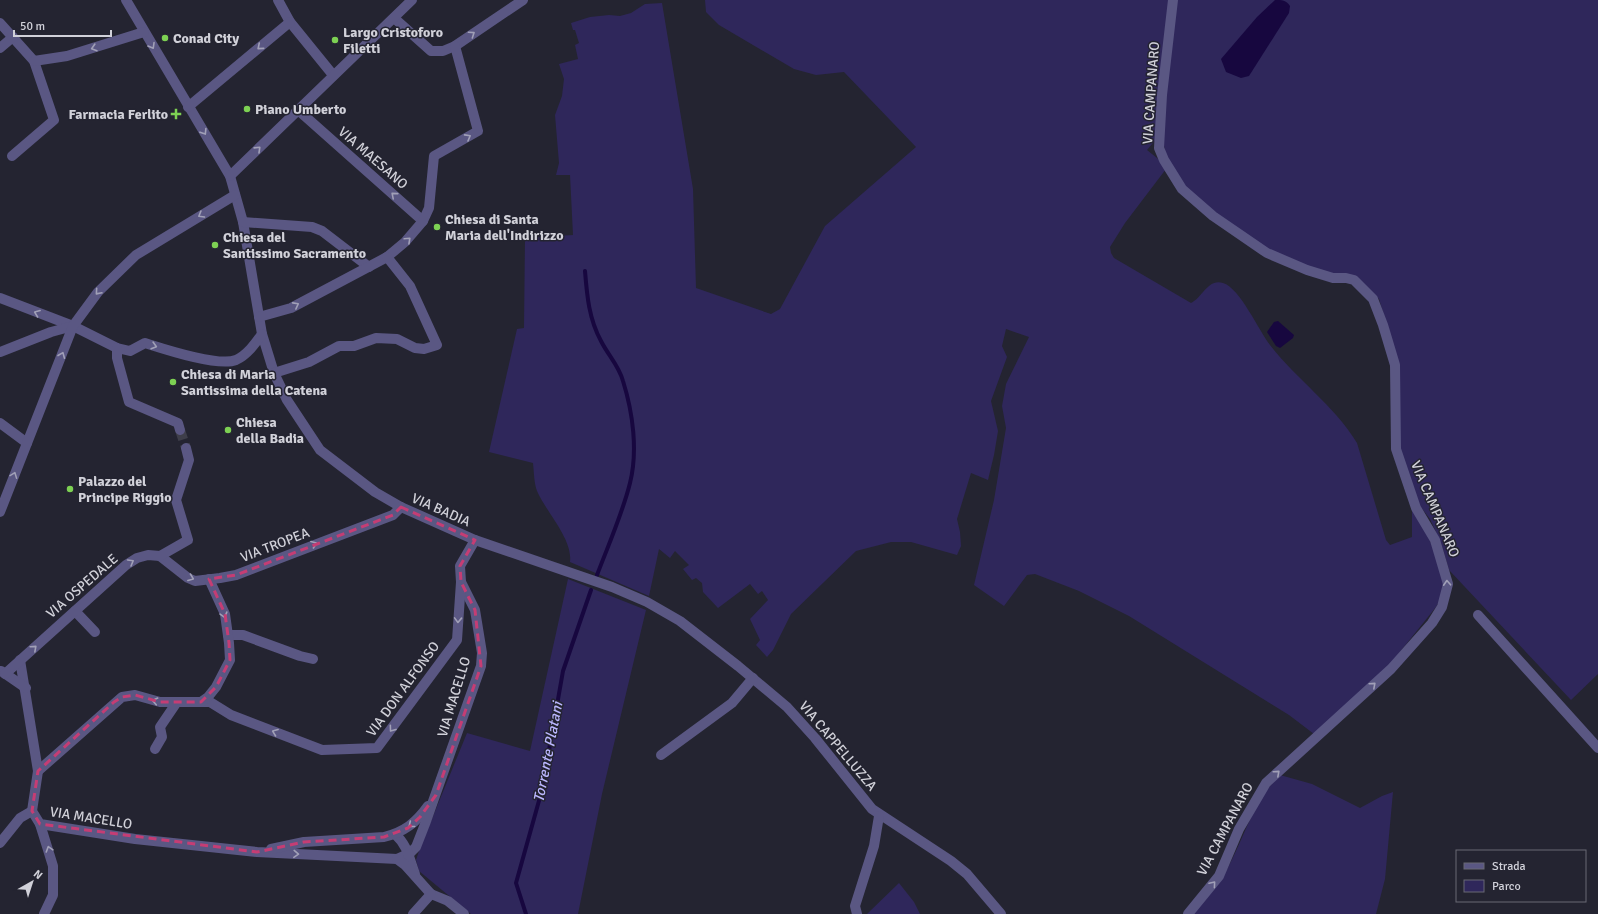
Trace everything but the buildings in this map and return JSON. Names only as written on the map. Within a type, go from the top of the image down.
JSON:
[{"type":"street","points":[[278,0],[290,22],[333,75]]},
{"type":"street","points":[[230,176],[301,113],[333,75],[412,0]]},
{"type":"street","points":[[394,18],[431,51],[443,51],[455,46],[523,0]]},
{"type":"street","name":"VIA CAMPANARO","points":[[1173,0],[1162,95],[1159,148],[1164,160],[1182,189],[1213,216],[1267,253],[1307,270],[1333,278],[1346,278],[1354,280],[1373,299],[1383,325],[1395,365],[1396,449],[1416,508],[1436,540],[1448,584],[1442,607],[1432,623],[1391,669],[1266,783],[1239,830],[1219,876],[1188,914]]},
{"type":"street","name":"VIA BADIA","points":[[127,1],[185,103],[230,176],[243,222],[262,334],[274,373],[287,400],[320,450],[375,492],[401,507],[475,540],[561,569],[647,602]]},
{"type":"street","points":[[185,103],[290,22]]},
{"type":"street","points":[[0,23],[34,61],[54,120],[12,156]]},
{"type":"street","points":[[34,61],[67,56],[144,32]]},
{"type":"street","points":[[0,48],[13,37]]},
{"type":"street","points":[[259,317],[291,308],[387,257],[405,242],[423,221],[429,208],[434,156],[478,131],[455,46]]},
{"type":"street","name":"VIA MAESANO","points":[[301,113],[423,221]]},
{"type":"street","points":[[0,512],[73,326],[98,292],[136,255],[235,195]]},
{"type":"street","points":[[243,222],[312,226],[322,231],[369,267]]},
{"type":"street","points":[[274,373],[309,362],[339,346],[354,346],[376,338],[385,337],[397,339],[419,349],[438,345],[421,306],[410,286],[387,257]]},
{"type":"street","points":[[0,298],[73,326],[117,348],[130,351],[145,343],[186,355],[224,362],[235,360],[245,354],[262,334]]},
{"type":"street","points":[[0,352],[51,332],[73,326]]},
{"type":"street","points":[[117,348],[117,358],[129,402],[179,427]]},
{"type":"street","points":[[0,423],[27,443]]},
{"type":"street","name":"VIA OSPEDALE","points":[[2,672],[20,660],[126,565],[138,558],[148,555],[160,556],[188,540],[176,500],[189,460],[186,448]]},
{"type":"street","name":"VIA TROPEA","points":[[160,556],[188,578],[195,581],[236,575],[393,515],[401,507]]},
{"type":"street","name":"VIA MACELLO","points":[[436,795],[481,666],[482,653],[475,610],[461,582],[460,566],[475,540]]},
{"type":"street","points":[[201,702],[208,697],[216,687],[230,660],[225,614],[209,579]]},
{"type":"street","name":"VIA DON ALFONSO","points":[[38,771],[122,696],[135,695],[160,702],[210,702],[231,715],[322,750],[377,748],[457,640],[461,582]]},
{"type":"street","name":"VIA CAPPELLUZZA","points":[[647,602],[680,621],[753,678],[787,708],[815,738],[879,816],[951,861],[967,874],[1001,914]]},
{"type":"street","points":[[75,611],[95,632]]},
{"type":"street","points":[[1478,615],[1598,748]]},
{"type":"street","points":[[228,635],[243,634],[300,656],[314,659]]},
{"type":"street","name":"VIA MACELLO","points":[[20,660],[26,688],[38,771],[32,811],[40,824],[135,839],[257,852],[397,859]]},
{"type":"street","points":[[2,672],[26,688]]},
{"type":"street","points":[[661,756],[732,703],[753,678]]},
{"type":"street","points":[[155,749],[162,737],[160,728],[176,702]]},
{"type":"street","points":[[257,852],[304,842],[384,837],[395,834],[408,828],[420,817],[436,795]]},
{"type":"street","points":[[436,795],[416,847],[410,853],[397,859],[431,894],[448,901],[464,914]]},
{"type":"street","points":[[0,843],[20,818],[32,811]]},
{"type":"street","points":[[857,914],[855,906],[874,846],[879,816]]},
{"type":"street","points":[[40,824],[53,866],[53,895],[44,914]]},
{"type":"street","points":[[395,834],[410,853],[418,880]]},
{"type":"street","points":[[332,841],[332,856]]},
{"type":"street","points":[[413,914],[431,894]]},
{"type":"highlighted area","points":[[401,507],[475,540],[460,566],[461,582],[475,610],[481,666],[436,795],[420,817],[408,828],[384,837],[304,842],[257,852],[40,824],[32,811],[38,771],[114,702],[122,697],[135,695],[160,702],[201,702],[216,687],[230,660],[229,643],[225,614],[209,579],[236,575],[393,515]]},
{"type":"green space","points":[[705,0],[1170,0],[1157,138],[1147,150],[1162,162],[1166,169],[1125,223],[1110,247],[1111,253],[1114,258],[1191,303],[1213,283],[1223,283],[1229,287],[1242,301],[1270,345],[1338,417],[1357,443],[1386,540],[1390,545],[1412,537],[1412,510],[1429,538],[1443,574],[1444,593],[1436,607],[1387,668],[1314,734],[1289,715],[1129,616],[1079,591],[1035,574],[1027,575],[1004,606],[974,585],[994,500],[1006,428],[1002,406],[1006,384],[1029,337],[1006,329],[1002,346],[1007,357],[991,401],[998,431],[994,455],[988,480],[971,473],[957,519],[961,546],[957,555],[911,542],[891,542],[856,551],[791,614],[773,650],[767,657],[756,645],[760,640],[750,619],[768,600],[762,591],[758,594],[750,584],[718,608],[703,592],[702,583],[696,578],[692,580],[683,569],[689,565],[675,551],[670,558],[659,549],[649,596],[570,562],[570,553],[563,535],[537,491],[533,463],[489,452],[517,329],[524,328],[525,238],[573,235],[570,175],[556,175],[559,163],[555,115],[562,96],[564,79],[559,64],[578,59],[575,45],[579,43],[571,23],[590,17],[609,15],[620,16],[631,13],[645,4],[662,3],[693,189],[696,288],[771,314],[780,309],[825,226],[916,147],[844,72],[816,75],[794,69],[719,25],[706,12]]},
{"type":"green space","points":[[1177,0],[1598,0],[1598,674],[1571,700],[1449,570],[1441,543],[1430,519],[1420,506],[1399,448],[1398,362],[1379,299],[1356,277],[1335,275],[1304,265],[1264,247],[1214,212],[1185,187],[1166,158],[1163,140],[1165,87]]},
{"type":"green space","points":[[568,579],[646,610],[602,794],[578,914],[471,914],[419,871],[416,860],[467,733],[530,751]]},
{"type":"green space","points":[[1280,775],[1312,784],[1360,808],[1393,792],[1385,879],[1376,914],[1193,914],[1222,879],[1255,809],[1270,786]]},
{"type":"green space","points":[[899,883],[914,902],[920,914],[867,914]]},
{"type":"shaded area","points":[[1275,0],[1285,1],[1290,6],[1289,13],[1249,76],[1241,78],[1226,72],[1221,59],[1257,17]]},
{"type":"shaded area","points":[[1278,321],[1294,335],[1293,338],[1280,348],[1276,346],[1267,332],[1274,322]]},
{"type":"waterway","name":"Torrente Platani","points":[[585,271],[591,316],[597,333],[619,370],[632,419],[634,445],[634,458],[627,494],[597,575]]},
{"type":"waterway","name":"Torrente Platani","points":[[526,914],[516,883],[542,790],[563,671],[591,590]]},
{"type":"tunnel","points":[[180,430],[186,448]]},
{"type":"place","name":"Conad City","points":[[165,38]]},
{"type":"place","name":"Largo Cristoforo Filetti","points":[[335,40]]},
{"type":"place","name":"Piano Umberto","points":[[247,109]]},
{"type":"place","name":"Farmacia Ferlito","points":[[176,114]]},
{"type":"place","name":"Chiesa di Santa Maria dell'Indirizzo","points":[[437,227]]},
{"type":"place","name":"Chiesa del Santissimo Sacramento","points":[[215,245]]},
{"type":"place","name":"Chiesa di Maria Santissima della Catena","points":[[173,382]]},
{"type":"place","name":"Chiesa della Badia","points":[[228,430]]},
{"type":"place","name":"Palazzo del Principe Riggio","points":[[70,489]]}]
